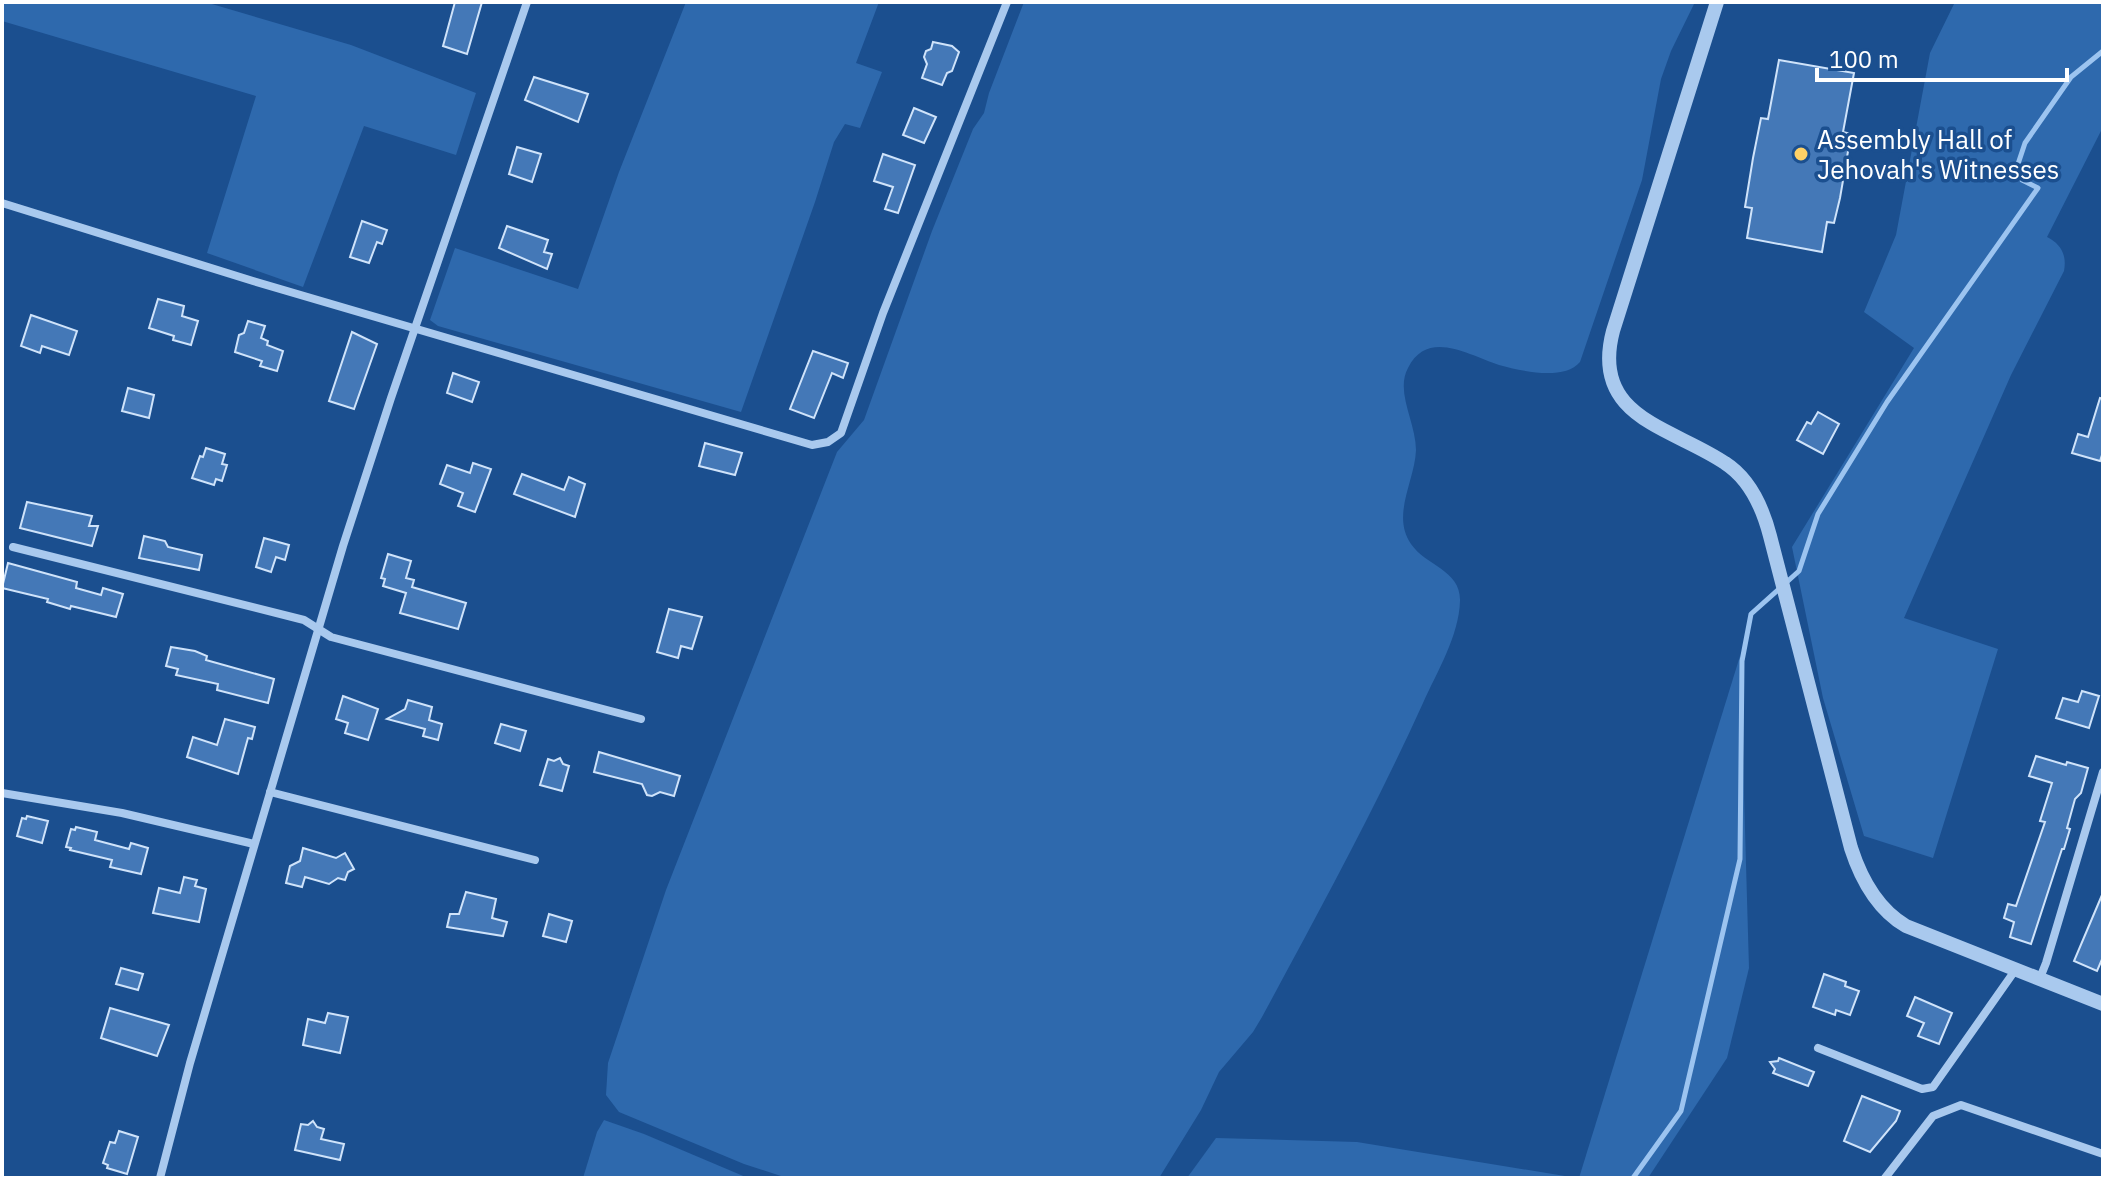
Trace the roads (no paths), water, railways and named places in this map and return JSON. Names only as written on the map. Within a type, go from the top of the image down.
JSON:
[{"type":"street","points":[[160,1178],[190,1063],[343,546],[527,2]]},
{"type":"street","points":[[2,203],[253,281],[812,445],[828,442],[841,433],[845,424],[883,313],[1007,2]]},
{"type":"street","points":[[1717,2],[1613,331],[1609,363],[1618,392],[1638,416],[1726,463],[1745,482],[1766,521],[1851,848],[1873,895],[1887,913],[1906,926],[2103,1004]]},
{"type":"street","points":[[13,547],[304,620],[331,637],[641,719]]},
{"type":"street","points":[[2040,978],[2103,772]]},
{"type":"street","points":[[270,792],[535,860]]},
{"type":"street","points":[[2,793],[122,813],[254,844]]},
{"type":"street","points":[[1818,1048],[1922,1089],[1933,1087],[2016,969]]},
{"type":"street","points":[[1885,1178],[1933,1116],[1961,1105],[2103,1154]]},
{"type":"waterway","points":[[1633,1178],[1681,1111],[1740,859],[1742,661],[1751,614],[1799,571],[1818,514],[1887,402],[2038,188],[2022,180],[2017,167],[2025,143],[2071,77],[2103,51]]},
{"type":"place","name":"Assembly Hall of Jehovah's Witnesses","points":[[1801,154]]}]
